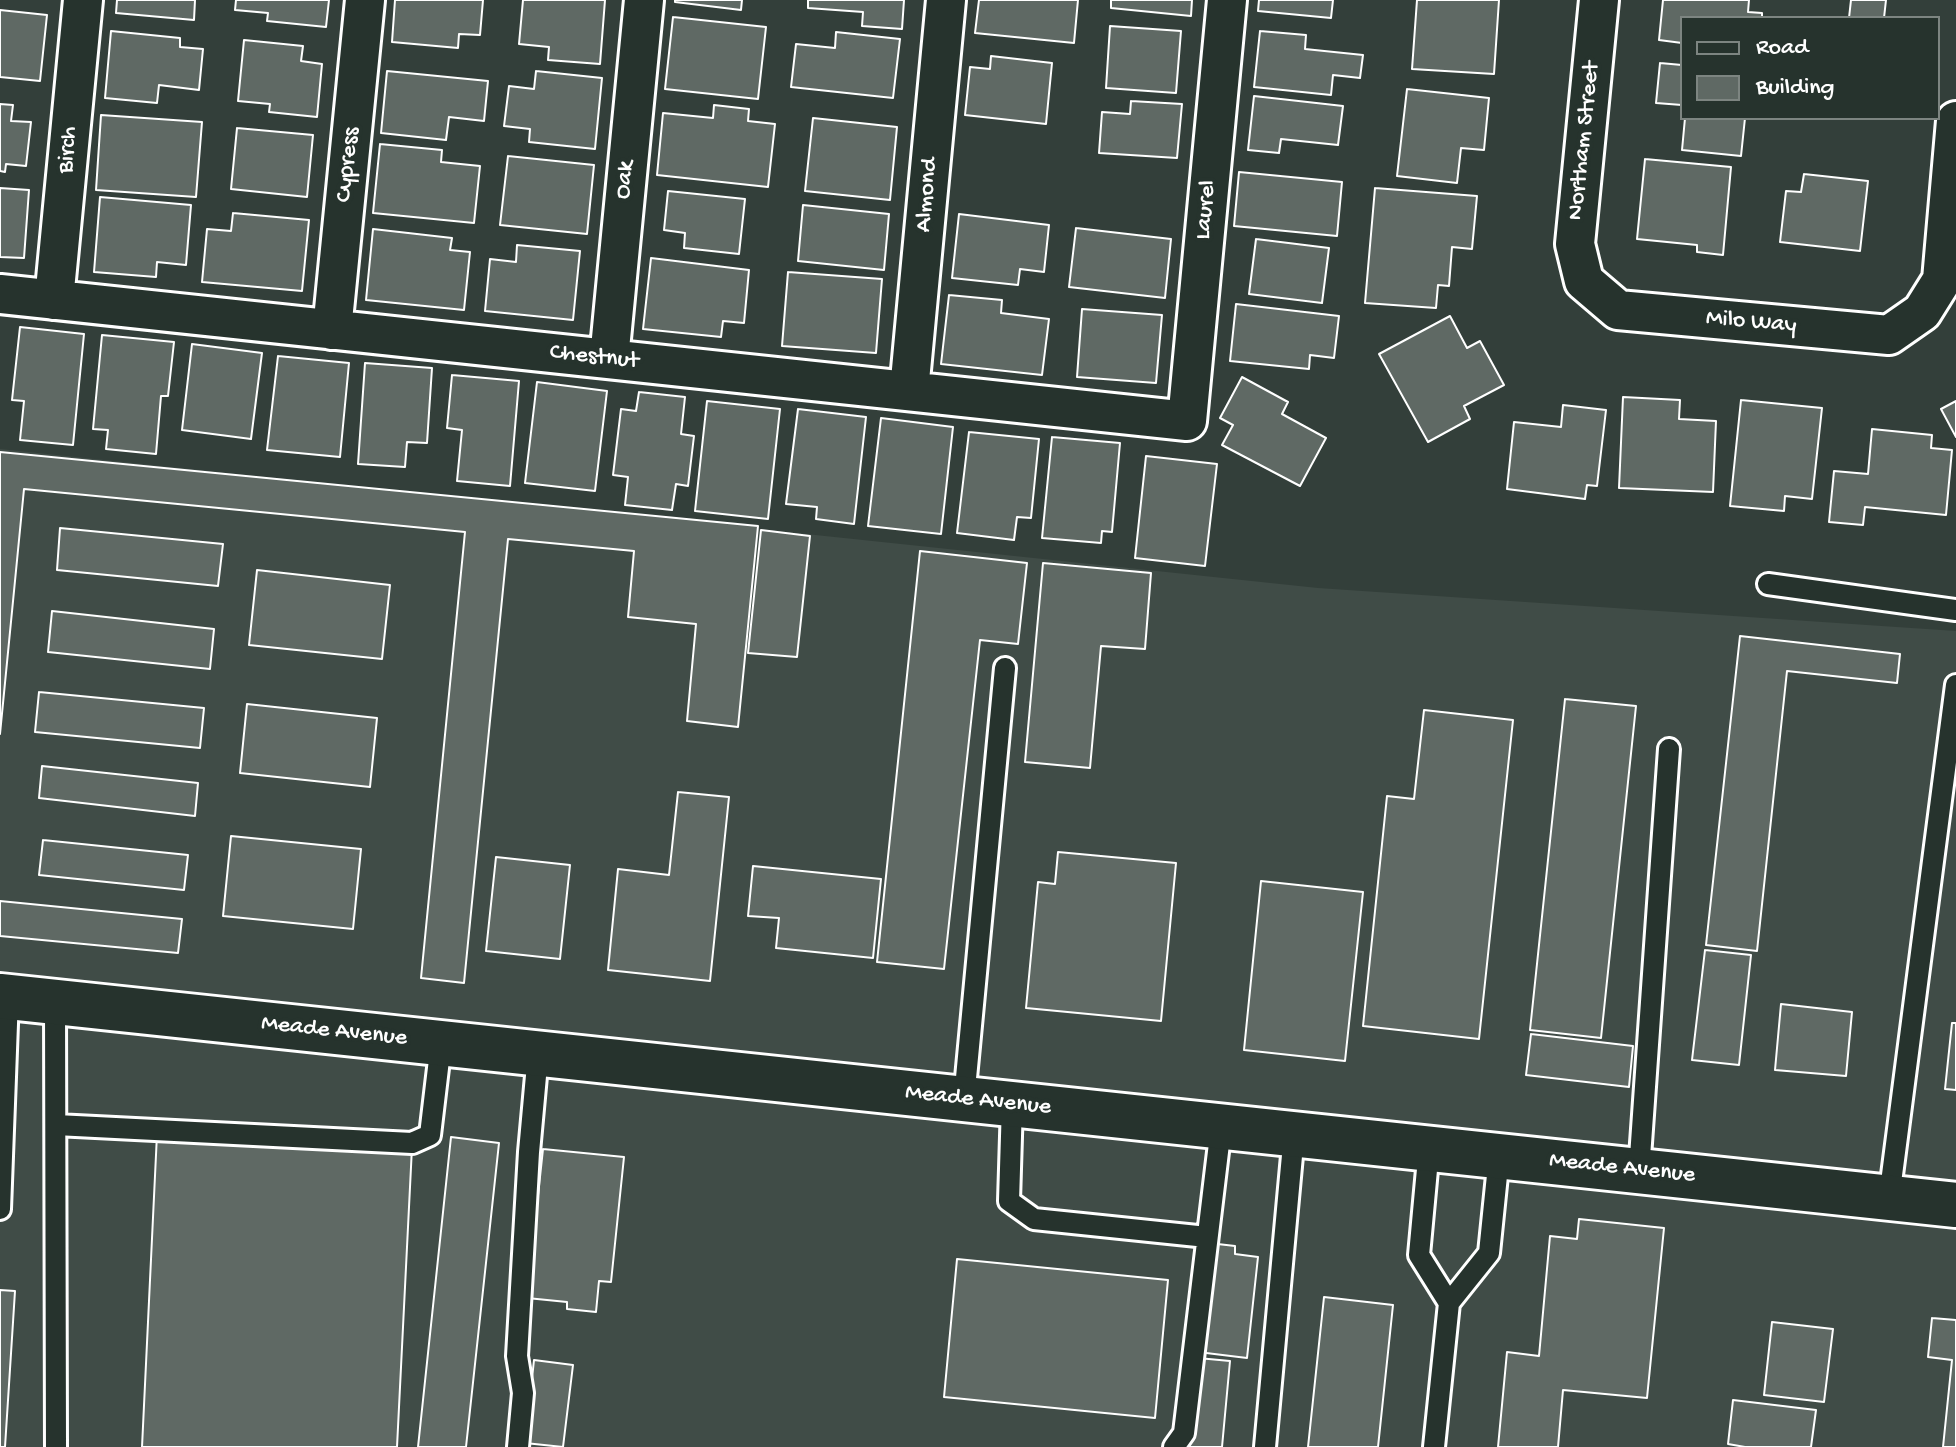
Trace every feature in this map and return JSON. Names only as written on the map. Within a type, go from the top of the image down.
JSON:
[{"type":"street","name":"Birch","points":[[54,300],[83,0]]},
{"type":"street","name":"Cypress","points":[[332,330],[365,0]]},
{"type":"street","name":"Oak","points":[[609,359],[644,0]]},
{"type":"street","name":"Almond","points":[[909,391],[946,0]]},
{"type":"street","name":"Laurel","points":[[1187,421],[1227,0]]},
{"type":"street","name":"Northam Street","points":[[1584,281],[1575,244],[1599,0]]},
{"type":"street","name":"Milo Way","points":[[1584,281],[1618,310],[1889,335],[1922,312],[1942,280],[1956,121]]},
{"type":"street","name":"Chestnut","points":[[0,294],[1187,421]]},
{"type":"street","name":"Meade Avenue","points":[[4,997],[1956,1205]]},
{"type":"lane","points":[[1768,584],[1956,610]]},
{"type":"lane","points":[[964,1099],[1005,668]]},
{"type":"lane","points":[[1889,1198],[1956,685]]},
{"type":"lane","points":[[1639,1171],[1669,749]]},
{"type":"lane","points":[[0,1209],[4,997]]},
{"type":"lane","points":[[55,1002],[56,1447]]},
{"type":"lane","points":[[56,1125],[412,1143],[430,1135],[441,1043]]},
{"type":"lane","points":[[518,1447],[523,1393],[517,1356],[538,1054]]},
{"type":"lane","points":[[1012,1104],[1009,1201],[1034,1219],[1207,1237]]},
{"type":"lane","points":[[1174,1447],[1184,1433],[1221,1127]]},
{"type":"lane","points":[[1265,1447],[1294,1134]]},
{"type":"lane","points":[[1429,1148],[1419,1255],[1449,1303]]},
{"type":"lane","points":[[1434,1447],[1449,1303],[1489,1253],[1499,1156]]},
{"type":"shaded area","points":[[0,449],[1318,588],[1956,631],[1956,1447],[0,1447]]},
{"type":"building","points":[[117,0],[195,0],[194,20],[116,13]]},
{"type":"building","points":[[236,0],[329,0],[326,27],[267,21],[268,13],[235,10]]},
{"type":"building","points":[[395,0],[483,0],[480,35],[459,34],[458,48],[392,42]]},
{"type":"building","points":[[523,0],[605,0],[600,64],[548,60],[549,47],[519,44]]},
{"type":"building","points":[[675,0],[742,0],[741,10]]},
{"type":"building","points":[[808,0],[904,0],[902,29],[862,26],[863,12],[808,8]]},
{"type":"building","points":[[979,0],[1078,0],[1074,43],[975,33]]},
{"type":"building","points":[[1111,0],[1192,0],[1191,16],[1111,8]]},
{"type":"building","points":[[1259,0],[1333,0],[1331,18],[1258,11]]},
{"type":"building","points":[[1417,0],[1499,0],[1494,74],[1412,69]]},
{"type":"building","points":[[1663,0],[1749,0],[1748,12],[1762,13],[1762,16],[1680,16],[1680,43],[1659,40]]},
{"type":"building","points":[[1851,0],[1886,0],[1884,16],[1849,16]]},
{"type":"building","points":[[0,10],[47,15],[40,81],[0,77]]},
{"type":"building","points":[[673,17],[766,27],[758,99],[665,89]]},
{"type":"building","points":[[1110,26],[1181,31],[1176,93],[1106,88]]},
{"type":"building","points":[[111,31],[180,38],[180,47],[203,49],[199,90],[159,85],[157,103],[105,98]]},
{"type":"building","points":[[1260,31],[1306,35],[1305,49],[1363,55],[1360,78],[1333,75],[1331,95],[1254,87]]},
{"type":"building","points":[[836,32],[900,39],[893,98],[791,87],[796,44],[835,48]]},
{"type":"building","points":[[244,40],[303,46],[301,61],[322,64],[317,117],[269,112],[270,104],[238,101]]},
{"type":"building","points":[[991,56],[1052,63],[1046,124],[965,115],[970,67],[990,69]]},
{"type":"building","points":[[1660,63],[1680,65],[1680,105],[1656,103]]},
{"type":"building","points":[[387,71],[488,81],[484,121],[449,117],[446,140],[381,133]]},
{"type":"building","points":[[536,71],[602,78],[595,149],[529,142],[530,129],[504,126],[509,86],[534,89]]},
{"type":"building","points":[[1407,89],[1489,98],[1484,150],[1461,148],[1457,183],[1397,176]]},
{"type":"building","points":[[1254,96],[1343,106],[1338,145],[1281,139],[1279,153],[1248,150]]},
{"type":"building","points":[[1131,101],[1182,104],[1177,158],[1099,153],[1102,112],[1130,114]]},
{"type":"building","points":[[0,104],[13,105],[11,121],[31,122],[26,166],[6,164],[5,172],[0,171]]},
{"type":"building","points":[[714,105],[749,109],[748,121],[775,124],[768,187],[657,175],[663,113],[713,118]]},
{"type":"building","points":[[101,115],[202,122],[196,197],[96,190]]},
{"type":"building","points":[[813,118],[897,127],[890,200],[805,191]]},
{"type":"building","points":[[1685,120],[1745,120],[1741,156],[1682,150]]},
{"type":"building","points":[[237,128],[313,135],[307,197],[231,189]]},
{"type":"building","points":[[380,144],[442,150],[441,162],[480,166],[474,223],[373,213]]},
{"type":"building","points":[[508,156],[594,165],[587,234],[500,225]]},
{"type":"building","points":[[1645,159],[1731,167],[1723,255],[1697,252],[1697,245],[1637,239]]},
{"type":"building","points":[[1239,172],[1342,182],[1337,236],[1234,226]]},
{"type":"building","points":[[1804,174],[1868,181],[1860,251],[1780,242],[1786,191],[1801,192]]},
{"type":"building","points":[[0,188],[29,190],[24,258],[0,257]]},
{"type":"building","points":[[1375,188],[1477,196],[1472,249],[1452,247],[1449,286],[1438,285],[1436,308],[1365,303]]},
{"type":"building","points":[[668,191],[745,199],[739,254],[684,248],[685,233],[664,230]]},
{"type":"building","points":[[100,197],[191,205],[186,265],[157,262],[156,277],[94,272]]},
{"type":"building","points":[[803,205],[889,214],[884,270],[798,261]]},
{"type":"building","points":[[233,213],[309,220],[302,291],[202,282],[207,229],[231,231]]},
{"type":"building","points":[[959,214],[1049,225],[1044,272],[1020,269],[1018,285],[952,278]]},
{"type":"building","points":[[1076,228],[1171,239],[1165,298],[1069,287]]},
{"type":"building","points":[[373,229],[452,238],[450,250],[470,252],[464,310],[366,300]]},
{"type":"building","points":[[1256,239],[1329,248],[1322,303],[1249,294]]},
{"type":"building","points":[[517,245],[580,251],[573,320],[485,311],[490,259],[516,262]]},
{"type":"building","points":[[651,258],[749,270],[744,323],[723,321],[721,337],[643,329]]},
{"type":"building","points":[[788,272],[882,279],[876,353],[782,346]]},
{"type":"building","points":[[949,295],[1002,300],[1001,313],[1049,319],[1042,375],[941,364]]},
{"type":"building","points":[[1236,304],[1339,316],[1334,358],[1310,355],[1309,369],[1230,361]]},
{"type":"building","points":[[1082,309],[1162,315],[1156,383],[1077,377]]},
{"type":"building","points":[[1450,316],[1467,348],[1480,341],[1504,385],[1464,406],[1470,419],[1428,442],[1379,354]]},
{"type":"building","points":[[20,327],[84,334],[73,445],[20,440],[24,401],[12,400]]},
{"type":"building","points":[[102,335],[174,342],[168,396],[161,396],[156,454],[106,449],[108,430],[93,429]]},
{"type":"building","points":[[192,344],[262,353],[251,439],[182,430]]},
{"type":"building","points":[[278,356],[349,363],[340,457],[267,450]]},
{"type":"building","points":[[365,363],[432,368],[427,443],[407,442],[405,467],[358,464]]},
{"type":"building","points":[[452,375],[519,381],[510,486],[457,481],[462,430],[447,428]]},
{"type":"building","points":[[1242,377],[1288,402],[1282,414],[1326,438],[1300,486],[1222,445],[1233,425],[1220,418]]},
{"type":"building","points":[[537,382],[607,391],[595,491],[525,483]]},
{"type":"building","points":[[639,392],[685,397],[681,434],[694,436],[688,486],[676,484],[672,510],[625,505],[628,477],[613,475],[621,409],[636,411]]},
{"type":"building","points":[[1623,397],[1680,400],[1679,419],[1716,421],[1713,492],[1619,488]]},
{"type":"building","points":[[1741,400],[1822,408],[1812,499],[1785,496],[1784,511],[1730,506]]},
{"type":"building","points":[[707,401],[780,409],[768,519],[695,511]]},
{"type":"building","points":[[1956,401],[1956,437],[1941,409]]},
{"type":"building","points":[[1563,405],[1606,410],[1597,486],[1587,485],[1585,499],[1507,489],[1514,422],[1561,427]]},
{"type":"building","points":[[798,409],[866,417],[854,524],[816,519],[817,507],[786,504]]},
{"type":"building","points":[[881,418],[953,427],[941,534],[868,526]]},
{"type":"building","points":[[1872,429],[1932,435],[1931,448],[1952,450],[1946,515],[1865,507],[1863,525],[1829,522],[1834,471],[1868,474]]},
{"type":"building","points":[[969,432],[1039,439],[1031,518],[1017,517],[1014,540],[957,533]]},
{"type":"building","points":[[1052,437],[1120,443],[1112,532],[1102,531],[1101,543],[1042,538]]},
{"type":"building","points":[[0,452],[758,526],[738,727],[687,721],[696,624],[628,617],[634,551],[508,539],[464,983],[421,978],[465,532],[24,489],[0,734]]},
{"type":"building","points":[[1146,456],[1217,464],[1205,566],[1135,558]]},
{"type":"building","points":[[60,528],[223,544],[218,586],[57,570]]},
{"type":"building","points":[[761,530],[810,536],[797,657],[748,653]]},
{"type":"building","points":[[920,551],[1027,563],[1018,644],[980,640],[944,969],[877,962]]},
{"type":"building","points":[[1043,563],[1151,573],[1145,649],[1101,646],[1090,768],[1025,762]]},
{"type":"building","points":[[257,570],[390,585],[382,659],[249,645]]},
{"type":"building","points":[[52,611],[214,629],[210,669],[48,652]]},
{"type":"building","points":[[1740,636],[1900,654],[1897,683],[1787,671],[1757,951],[1706,945]]},
{"type":"building","points":[[39,692],[204,708],[200,748],[35,732]]},
{"type":"building","points":[[1565,699],[1636,706],[1601,1038],[1530,1030]]},
{"type":"building","points":[[247,704],[377,718],[370,787],[240,773]]},
{"type":"building","points":[[1424,710],[1513,720],[1479,1039],[1363,1026],[1387,796],[1414,799]]},
{"type":"building","points":[[42,766],[198,783],[195,816],[39,798]]},
{"type":"building","points":[[678,792],[729,797],[710,981],[608,970],[618,869],[669,875]]},
{"type":"building","points":[[231,836],[361,849],[353,929],[223,916]]},
{"type":"building","points":[[43,840],[188,855],[184,890],[39,875]]},
{"type":"building","points":[[1058,852],[1176,863],[1161,1021],[1026,1008],[1038,882],[1055,884]]},
{"type":"building","points":[[496,857],[570,865],[560,959],[486,951]]},
{"type":"building","points":[[753,866],[881,879],[873,958],[776,948],[779,918],[748,916]]},
{"type":"building","points":[[1261,881],[1363,892],[1345,1061],[1244,1050]]},
{"type":"building","points":[[0,901],[182,919],[178,953],[0,936]]},
{"type":"building","points":[[1705,950],[1751,955],[1739,1065],[1692,1060]]},
{"type":"building","points":[[1781,1004],[1852,1012],[1846,1076],[1775,1070]]},
{"type":"building","points":[[1952,1023],[1956,1023],[1956,1090],[1945,1089]]},
{"type":"building","points":[[1531,1034],[1633,1046],[1629,1087],[1526,1075]]},
{"type":"building","points":[[157,1134],[412,1147],[397,1447],[142,1447]]},
{"type":"building","points":[[451,1137],[499,1143],[466,1447],[418,1447]]},
{"type":"building","points":[[543,1149],[624,1157],[611,1282],[599,1281],[596,1312],[567,1309],[567,1302],[527,1298]]},
{"type":"building","points":[[1579,1219],[1664,1228],[1647,1398],[1563,1390],[1558,1447],[1498,1447],[1507,1352],[1539,1356],[1550,1236],[1577,1239]]},
{"type":"building","points":[[1209,1243],[1235,1246],[1235,1254],[1258,1257],[1247,1358],[1198,1352]]},
{"type":"building","points":[[957,1259],[1168,1280],[1155,1418],[944,1397]]},
{"type":"building","points":[[0,1290],[15,1291],[5,1447],[0,1447]]},
{"type":"building","points":[[1324,1297],[1393,1305],[1378,1447],[1308,1447]]},
{"type":"building","points":[[1932,1318],[1956,1320],[1956,1447],[1943,1447],[1952,1360],[1928,1357]]},
{"type":"building","points":[[1772,1322],[1833,1329],[1824,1402],[1764,1395]]},
{"type":"building","points":[[1198,1358],[1230,1361],[1222,1447],[1189,1447]]},
{"type":"building","points":[[534,1360],[573,1365],[563,1447],[525,1443]]},
{"type":"building","points":[[1733,1400],[1816,1410],[1811,1447],[1728,1444]]}]
